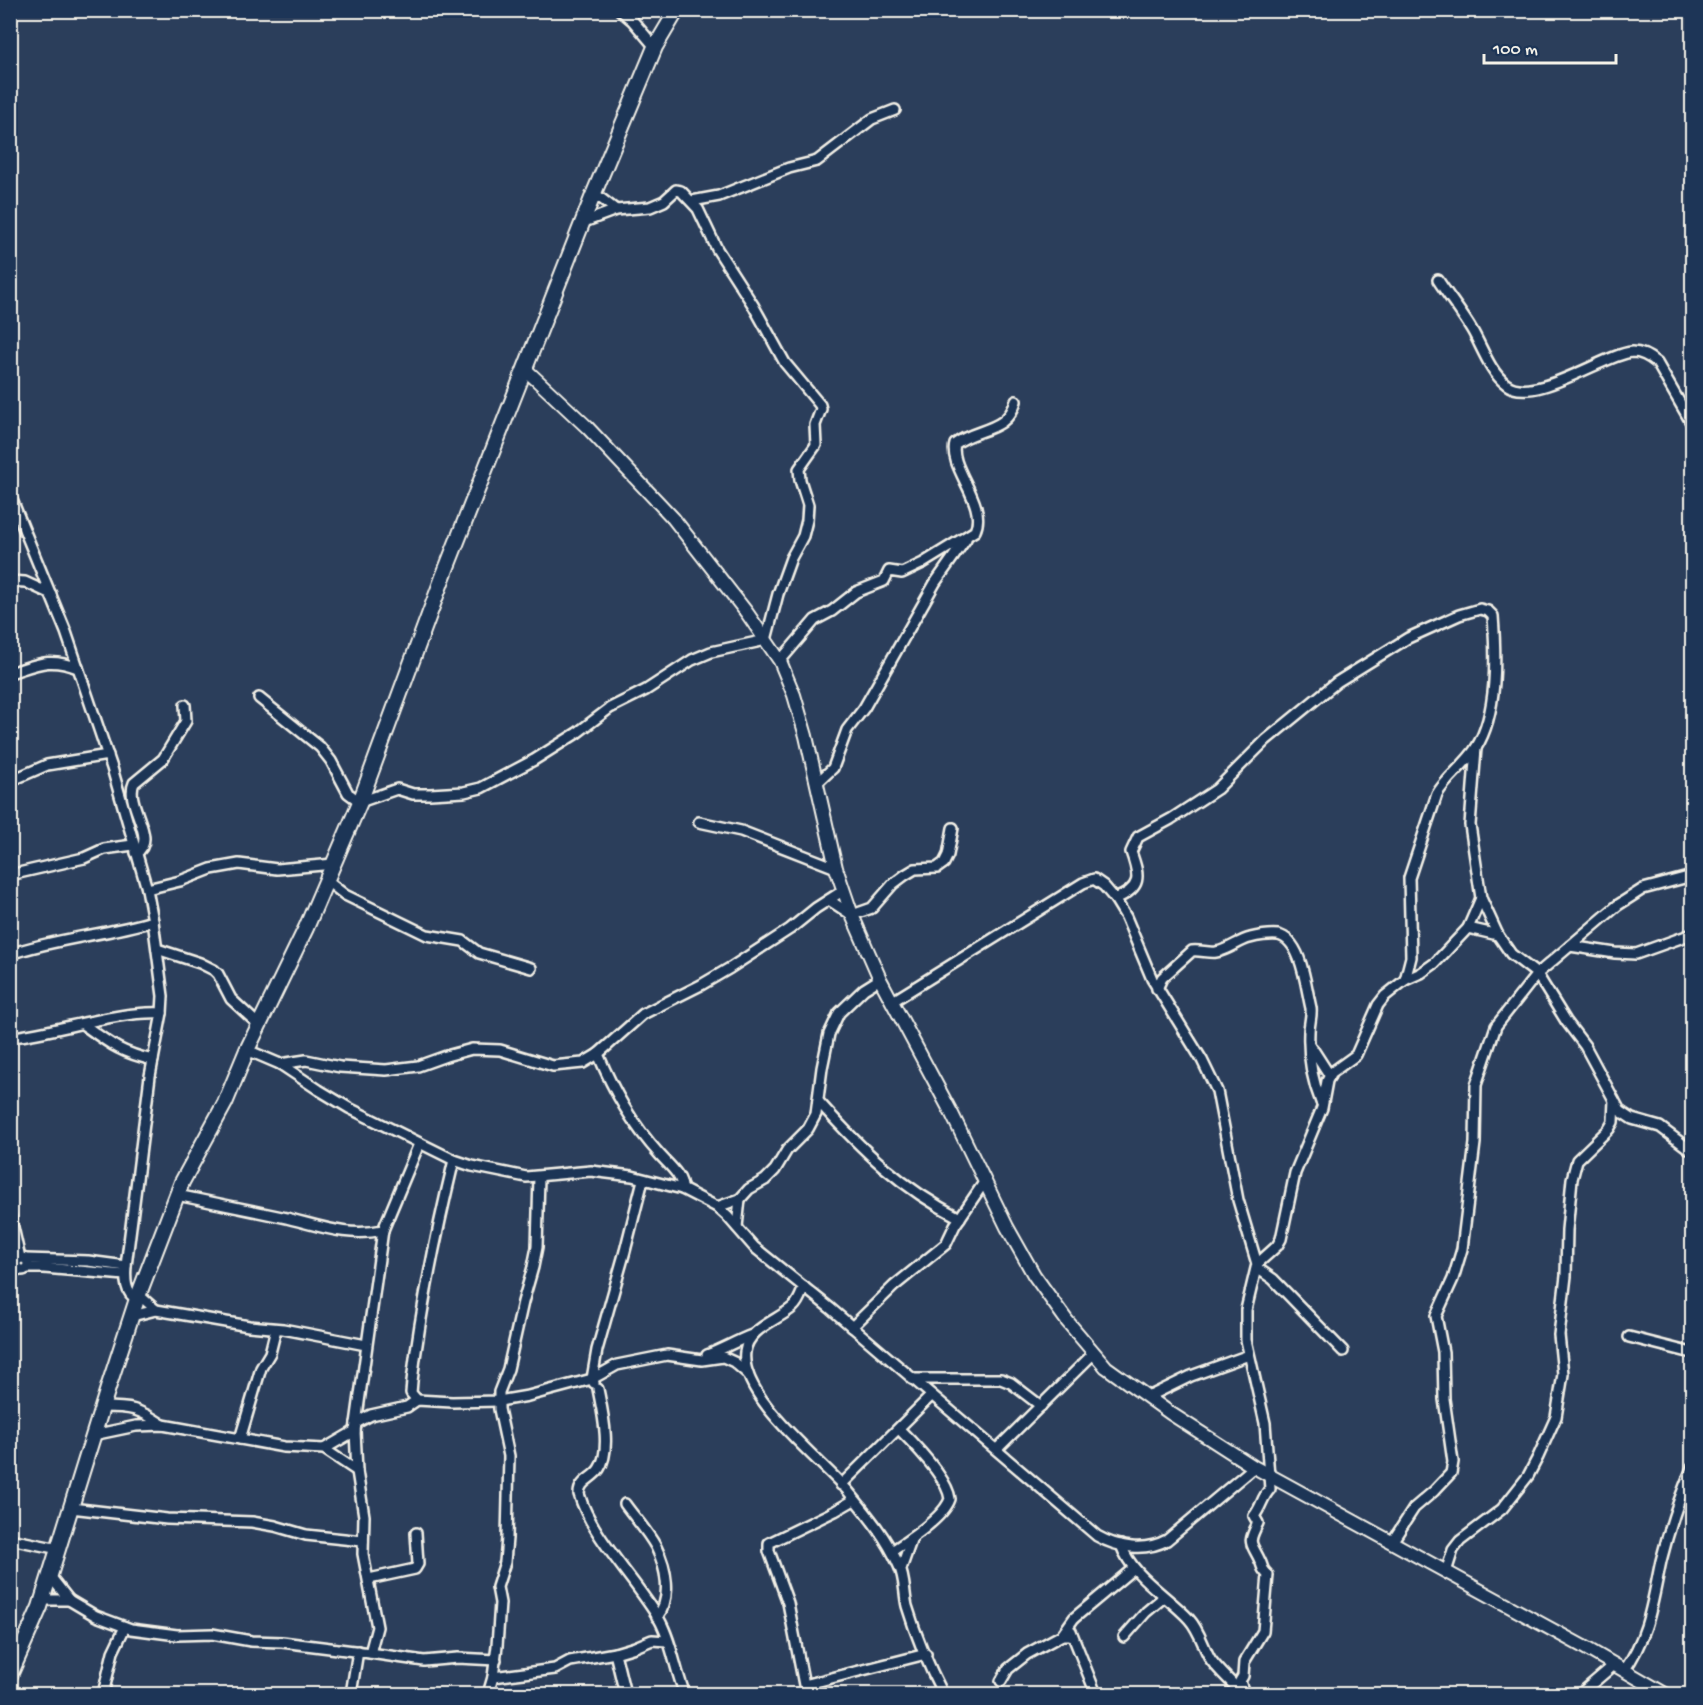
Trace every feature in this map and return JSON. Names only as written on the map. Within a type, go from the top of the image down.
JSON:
[{"type":"main road","points":[[10,1675],[42,1600],[138,1297],[177,1195],[195,1156],[225,1103],[247,1050],[327,881],[360,802],[443,577],[594,193],[655,47],[677,10]]},
{"type":"street","points":[[620,10],[632,20],[655,47]]},
{"type":"street","points":[[692,201],[719,196],[779,172],[817,161],[872,119],[895,110]]},
{"type":"street","points":[[584,222],[616,210],[650,207],[664,201],[676,190],[681,191],[692,201],[717,249],[753,305],[785,363],[817,401],[821,410],[816,420],[816,445],[799,469],[808,505],[807,520],[803,536],[788,567],[766,640]]},
{"type":"street","points":[[594,193],[616,210]]},
{"type":"street","points":[[1438,280],[1471,328],[1497,374],[1508,386],[1522,390],[1542,386],[1622,355],[1640,353],[1650,356],[1657,363],[1692,424]]},
{"type":"street","points":[[525,369],[587,427],[673,518],[747,613],[780,661],[794,695],[836,868],[852,915],[880,979],[1034,1275],[1067,1321],[1106,1367],[1254,1467],[1665,1695]]},
{"type":"street","points":[[780,661],[812,623],[856,592],[884,581],[890,571],[902,573],[923,563],[975,531],[978,518],[975,504],[954,455],[955,444],[1006,420],[1016,401]]},
{"type":"street","points":[[10,495],[51,594],[108,755],[147,889],[153,921],[163,996],[162,1013],[153,1060],[126,1271],[131,1296],[138,1297],[156,1310]]},
{"type":"street","points":[[817,783],[832,768],[847,730],[864,708],[935,583],[967,537]]},
{"type":"street","points":[[10,581],[25,582],[51,594]]},
{"type":"street","points":[[1115,899],[1129,893],[1136,884],[1136,866],[1131,852],[1138,837],[1217,789],[1266,740],[1337,682],[1408,638],[1459,615],[1480,609],[1488,611],[1493,616],[1495,662],[1489,712],[1476,747],[1470,825],[1481,898],[1498,935],[1511,954],[1537,974],[1566,1021],[1585,1046],[1614,1100],[1625,1115],[1660,1127],[1692,1151]]},
{"type":"street","points":[[259,698],[320,747],[331,761],[348,793],[360,802],[397,789],[413,794],[464,792],[482,788],[505,777],[586,727],[610,708],[646,690],[692,660],[711,652],[766,640]]},
{"type":"street","points":[[10,673],[51,661],[78,668]]},
{"type":"street","points":[[10,875],[84,858],[104,849],[134,849],[142,846],[144,834],[134,804],[132,788],[134,783],[162,759],[182,728],[187,716],[185,705]]},
{"type":"street","points":[[1405,980],[1412,957],[1408,891],[1411,871],[1437,794],[1476,747]]},
{"type":"street","points":[[10,781],[47,765],[108,755]]},
{"type":"street","points":[[699,822],[741,831],[836,868]]},
{"type":"street","points":[[852,915],[872,908],[893,884],[915,869],[933,869],[944,863],[948,855],[953,828]]},
{"type":"street","points":[[147,889],[180,881],[211,869],[239,864],[278,869],[334,864]]},
{"type":"street","points":[[1392,1542],[1414,1508],[1451,1473],[1452,1448],[1444,1399],[1443,1352],[1436,1316],[1453,1279],[1462,1249],[1475,1143],[1476,1085],[1496,1026],[1537,974],[1618,905],[1642,889],[1692,876]]},
{"type":"street","points":[[893,1001],[1090,879],[1098,881],[1115,899],[1157,979],[1157,989],[1202,1060],[1217,1091],[1238,1200],[1257,1266],[1246,1310],[1246,1340],[1265,1423],[1270,1489],[1263,1497],[1261,1507],[1254,1516],[1258,1523],[1251,1542],[1262,1570],[1268,1575],[1263,1632],[1244,1662],[1243,1676],[1240,1681],[1243,1695]]},
{"type":"street","points":[[327,881],[345,895],[428,935],[463,941],[479,953],[531,968]]},
{"type":"street","points":[[280,1064],[300,1059],[370,1070],[396,1069],[418,1066],[472,1049],[500,1050],[529,1060],[562,1066],[583,1063],[598,1054],[643,1014],[720,974],[790,929],[816,908],[844,890]]},
{"type":"street","points":[[1257,1266],[1281,1239],[1296,1173],[1322,1106],[1330,1076],[1356,1055],[1378,1005],[1385,996],[1405,980],[1421,974],[1435,963],[1468,928],[1481,898]]},
{"type":"street","points":[[829,900],[852,915]]},
{"type":"street","points":[[10,954],[50,942],[111,932],[153,921]]},
{"type":"street","points":[[1468,928],[1498,935]]},
{"type":"street","points":[[1570,946],[1636,954],[1692,934]]},
{"type":"street","points":[[1157,979],[1192,951],[1215,952],[1230,948],[1248,938],[1278,935],[1294,947],[1300,960],[1312,1015],[1309,1029],[1313,1081],[1322,1106]]},
{"type":"street","points":[[157,949],[214,970],[231,999],[259,1026]]},
{"type":"street","points":[[717,1207],[740,1199],[749,1189],[775,1170],[787,1149],[808,1129],[814,1119],[830,1034],[839,1013],[864,989],[880,979]]},
{"type":"street","points":[[13,1037],[84,1025],[123,1015],[162,1013]]},
{"type":"street","points":[[84,1025],[119,1050],[153,1060]]},
{"type":"street","points":[[1310,1046],[1330,1076]]},
{"type":"street","points":[[247,1050],[280,1064],[319,1090],[419,1144],[454,1160],[526,1177],[591,1172],[632,1176],[682,1189],[717,1207],[754,1247],[997,1449],[1097,1536],[1121,1545],[1149,1547],[1167,1540],[1254,1467]]},
{"type":"street","points":[[598,1054],[621,1104],[643,1136],[677,1174],[682,1189]]},
{"type":"street","points":[[1446,1572],[1453,1550],[1460,1540],[1502,1509],[1528,1476],[1556,1417],[1563,1374],[1559,1335],[1566,1276],[1567,1230],[1572,1179],[1577,1160],[1609,1129],[1613,1122],[1614,1100]]},
{"type":"street","points":[[818,1101],[857,1144],[894,1176],[931,1203],[960,1218]]},
{"type":"street","points":[[370,1653],[377,1627],[363,1554],[364,1516],[357,1471],[356,1427],[382,1230],[419,1144]]},
{"type":"street","points":[[417,1400],[411,1392],[421,1309],[454,1160]]},
{"type":"street","points":[[488,1695],[494,1677],[496,1660],[500,1604],[497,1587],[505,1562],[507,1538],[509,1464],[499,1392],[508,1369],[535,1257],[539,1177]]},
{"type":"street","points":[[643,1180],[626,1251],[597,1350],[592,1379],[598,1389],[604,1419],[605,1450],[599,1468],[581,1485],[579,1494],[596,1530],[659,1619],[685,1695]]},
{"type":"street","points":[[852,1327],[894,1286],[946,1244],[985,1181]]},
{"type":"street","points":[[177,1195],[286,1218],[334,1231],[365,1234],[382,1230]]},
{"type":"street","points":[[737,1227],[740,1199]]},
{"type":"street","points":[[10,1214],[24,1262],[44,1268],[126,1271]]},
{"type":"street","points":[[1257,1266],[1273,1279],[1343,1351]]},
{"type":"street","points":[[696,1358],[725,1349],[738,1340],[752,1335],[795,1305],[804,1287]]},
{"type":"street","points":[[132,1316],[156,1310],[366,1345]]},
{"type":"street","points":[[240,1439],[261,1368],[270,1353],[276,1329]]},
{"type":"street","points":[[752,1335],[744,1354],[749,1376],[767,1407],[783,1427],[809,1450],[841,1485],[892,1551],[901,1569],[906,1603],[943,1695]]},
{"type":"street","points":[[1629,1337],[1692,1353]]},
{"type":"street","points":[[997,1449],[1094,1353]]},
{"type":"street","points":[[324,1449],[371,1414],[407,1407],[417,1400],[499,1401],[528,1396],[592,1379],[617,1365],[667,1355],[728,1359],[749,1376]]},
{"type":"street","points":[[1148,1397],[1191,1376],[1249,1355]]},
{"type":"street","points":[[598,1389],[604,1374]]},
{"type":"street","points":[[912,1379],[1001,1379],[1011,1383],[1041,1406]]},
{"type":"street","points":[[841,1485],[931,1396]]},
{"type":"street","points":[[102,1407],[139,1410],[162,1425]]},
{"type":"street","points":[[93,1435],[136,1426],[162,1425],[284,1447],[324,1449],[357,1471]]},
{"type":"street","points":[[892,1551],[912,1538],[945,1508],[949,1503],[950,1494],[920,1450],[899,1429]]},
{"type":"street","points":[[1580,1695],[1619,1668],[1637,1652],[1648,1624],[1678,1499],[1692,1468]]},
{"type":"street","points":[[854,1500],[769,1543],[788,1603],[805,1690],[926,1654]]},
{"type":"street","points":[[625,1504],[656,1546],[666,1580],[665,1601],[652,1640]]},
{"type":"street","points":[[70,1508],[167,1519],[252,1522],[306,1535],[363,1541]]},
{"type":"street","points":[[369,1580],[415,1569],[418,1564],[416,1533]]},
{"type":"street","points":[[901,1569],[912,1538]]},
{"type":"street","points":[[10,1539],[58,1549]]},
{"type":"street","points":[[1121,1545],[1124,1556],[1134,1568],[1190,1620],[1210,1658],[1243,1695]]},
{"type":"street","points":[[1096,1695],[1067,1635],[1069,1623],[1134,1568]]},
{"type":"street","points":[[50,1576],[69,1600],[96,1616],[125,1628],[177,1635],[212,1634],[225,1638],[358,1651],[424,1661],[458,1658],[496,1660]]},
{"type":"street","points":[[1124,1637],[1146,1612],[1164,1598]]},
{"type":"street","points":[[42,1600],[69,1600]]},
{"type":"street","points":[[103,1695],[113,1652],[125,1628]]},
{"type":"street","points":[[1000,1681],[1013,1664],[1027,1654],[1067,1635]]},
{"type":"street","points":[[494,1677],[555,1669],[570,1661],[615,1653],[652,1640],[667,1641]]},
{"type":"street","points":[[351,1695],[358,1651]]},
{"type":"street","points":[[615,1653],[625,1695]]}]
